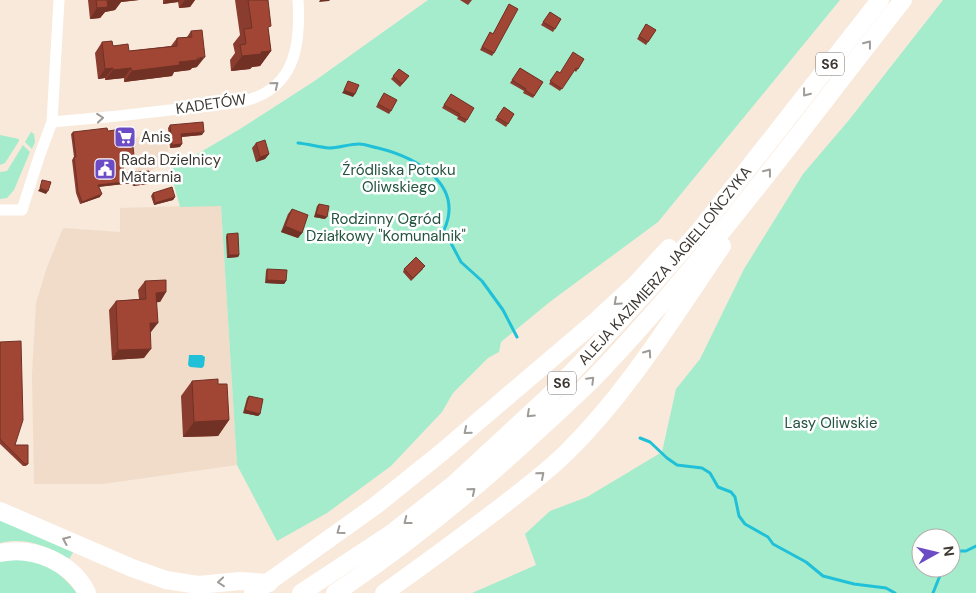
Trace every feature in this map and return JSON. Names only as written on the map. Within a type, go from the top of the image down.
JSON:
[{"type":"highway","name":"ALEJA KAZIMIERZA JAGIELLOŃCZYKA","points":[[301,593],[400,527],[454,484],[547,398],[580,364],[700,230],[880,0]]},
{"type":"highway","name":"ALEJA KAZIMIERZA JAGIELLOŃCZYKA","points":[[335,593],[456,505],[488,478],[586,386],[657,308],[903,0]]},
{"type":"highway","points":[[253,593],[375,506],[597,320],[634,286],[680,236],[762,135],[780,127]]},
{"type":"highway","points":[[384,593],[448,548],[526,488],[567,452],[599,417],[633,375],[737,224],[737,210]]},
{"type":"highway","points":[[0,511],[132,568],[166,580],[198,584],[240,581],[269,583]]},
{"type":"highway","points":[[406,593],[446,555],[448,548]]},
{"type":"highway","points":[[0,554],[28,552],[42,555],[72,573],[87,593]]},
{"type":"street","points":[[0,210],[22,210],[52,122],[59,0]]},
{"type":"street","name":"KADETÓW","points":[[52,122],[240,102],[252,99],[262,94],[288,73],[297,47],[299,26],[298,0]]},
{"type":"shaded area","points":[[166,134],[170,160],[150,171],[136,172],[133,138]]},
{"type":"shaded area","points":[[221,205],[237,465],[103,484],[34,484],[32,375],[36,303],[47,267],[63,228],[120,232],[120,208]]},
{"type":"green space","name":"Rodzinny Ogród Działkowy \"Komunalnik\"","points":[[428,0],[840,0],[658,222],[551,301],[501,342],[499,352],[488,358],[453,393],[442,412],[391,466],[327,513],[277,541],[237,465],[221,206],[180,207],[170,170],[240,129],[313,82]]},
{"type":"green space","name":"Lasy Oliwskie","points":[[943,0],[976,0],[976,593],[472,593],[536,565],[525,534],[550,511],[587,497],[662,452],[676,389],[700,359],[744,269],[803,174],[849,120]]},
{"type":"green space","points":[[31,132],[34,134],[35,142],[32,149],[25,142]]},
{"type":"green space","points":[[0,135],[19,139],[19,141],[5,163],[0,165]]},
{"type":"green space","points":[[23,145],[30,152],[14,190],[7,198],[0,199],[0,172],[7,171]]},
{"type":"green space","points":[[0,518],[74,551],[69,559],[53,550],[36,544],[18,541],[0,543]]},
{"type":"green space","points":[[18,557],[51,569],[64,578],[77,593],[0,593],[0,560]]},
{"type":"water","points":[[189,355],[202,355],[205,357],[204,366],[202,368],[190,367],[188,365]]},
{"type":"building","points":[[96,0],[119,0],[107,1],[108,7],[97,8]]},
{"type":"building","points":[[248,0],[268,0],[271,26],[268,27],[271,51],[242,56],[240,45],[246,44],[244,29],[252,28]]},
{"type":"building","points":[[509,4],[518,9],[494,53],[482,47],[490,32],[493,34]]},
{"type":"building","points":[[550,12],[561,19],[555,29],[543,22]]},
{"type":"building","points":[[646,24],[656,30],[648,42],[639,36]]},
{"type":"building","points":[[202,30],[205,57],[197,58],[198,60],[179,62],[180,65],[132,71],[131,68],[105,69],[102,42],[112,41],[113,46],[128,44],[129,51],[177,46],[177,38],[192,37],[191,31]]},
{"type":"building","points":[[573,52],[584,59],[562,89],[550,81],[557,71],[560,73]]},
{"type":"building","points":[[520,68],[543,82],[534,96],[512,80]]},
{"type":"building","points":[[399,69],[409,76],[402,84],[393,76]]},
{"type":"building","points":[[348,81],[359,85],[355,94],[344,90]]},
{"type":"building","points":[[384,93],[397,100],[391,111],[378,104]]},
{"type":"building","points":[[451,94],[474,108],[467,120],[444,105]]},
{"type":"building","points":[[504,107],[514,114],[508,124],[497,117]]},
{"type":"building","points":[[203,122],[204,132],[181,134],[182,144],[172,145],[170,125]]},
{"type":"building","points":[[107,128],[108,131],[129,128],[131,130],[134,155],[122,157],[124,173],[149,171],[150,181],[98,185],[102,194],[82,202],[78,191],[73,132]]},
{"type":"building","points":[[265,140],[269,154],[260,157],[256,143]]},
{"type":"building","points":[[42,180],[51,182],[48,191],[40,188]]},
{"type":"building","points":[[172,187],[175,197],[155,203],[153,193]]},
{"type":"building","points":[[319,204],[329,206],[327,217],[316,214]]},
{"type":"building","points":[[292,209],[308,215],[302,233],[285,226]]},
{"type":"building","points":[[238,233],[239,255],[229,255],[227,234]]},
{"type":"building","points":[[416,257],[425,266],[413,278],[404,269]]},
{"type":"building","points":[[267,269],[287,270],[286,281],[267,280]]},
{"type":"building","points":[[166,280],[166,292],[156,293],[158,323],[150,323],[151,349],[118,350],[116,301],[146,299],[145,281]]},
{"type":"building","points":[[21,341],[23,420],[15,445],[28,445],[28,464],[25,464],[0,439],[0,342]]},
{"type":"building","points":[[218,379],[218,384],[227,384],[229,420],[194,422],[192,381]]},
{"type":"building","points":[[249,396],[263,399],[260,414],[245,410]]},
{"type":"waterway","points":[[298,143],[329,148],[355,144],[366,145],[407,158],[433,175],[442,186],[448,199],[449,214],[444,230],[461,262],[482,281],[503,310],[517,337]]},
{"type":"waterway","points":[[640,438],[650,442],[677,465],[702,468],[710,473],[718,487],[731,492],[735,497],[739,516],[745,524],[768,537],[773,544],[806,562],[823,576],[854,584],[886,588],[895,593]]},
{"type":"waterway","points":[[961,551],[966,551],[976,546]]},
{"type":"waterway","points":[[933,593],[939,578]]},
{"type":"place","name":"Anis","points":[[125,137]]},
{"type":"place","name":"Rada Dzielnicy Matarnia","points":[[105,169]]},
{"type":"park label","name":"Źródliska Potoku Oliwskiego","points":[[399,178]]}]
